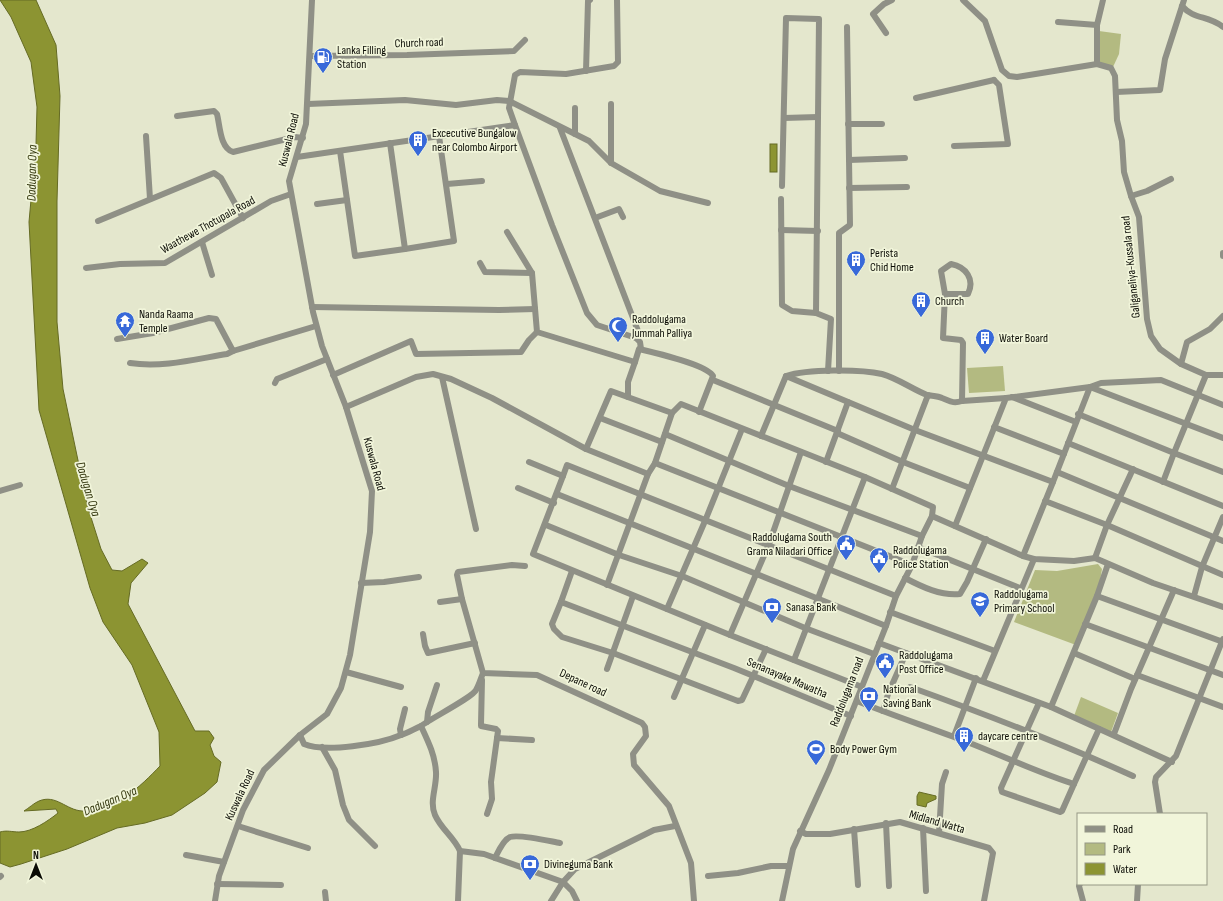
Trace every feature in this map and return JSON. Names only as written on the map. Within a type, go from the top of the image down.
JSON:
[{"type":"street","name":"Kuswala Road","points":[[215,901],[217,884],[224,862],[254,786],[264,770],[300,735],[327,714],[341,688],[346,672],[370,532],[372,491],[346,407],[316,326],[289,181],[306,124],[312,0]]},
{"type":"street","points":[[586,72],[588,1],[590,0]]},
{"type":"street","points":[[617,0],[618,62],[614,66],[586,72],[566,74],[520,72],[515,75],[509,108],[552,225],[587,313],[597,325],[636,338],[640,342],[642,349]]},
{"type":"street","points":[[886,33],[873,14],[884,4],[892,0]]},
{"type":"street","points":[[963,0],[984,21],[1002,70],[1008,76],[1017,77],[1097,64],[1098,25],[1103,0]]},
{"type":"street","points":[[1183,3],[1189,14],[1214,20],[1223,27]]},
{"type":"street","points":[[1116,92],[1160,90],[1165,59],[1183,3]]},
{"type":"street","points":[[782,186],[786,18],[819,19],[816,313]]},
{"type":"street","points":[[1058,22],[1098,25]]},
{"type":"street","points":[[839,371],[839,233],[850,225],[847,27]]},
{"type":"street","name":"Church road","points":[[310,56],[407,55],[514,50],[525,40]]},
{"type":"street","name":"Galiganeliya-Kussala road","points":[[1097,64],[1111,68],[1115,76],[1124,172],[1139,217],[1147,319],[1151,336],[1160,349],[1181,364],[1206,375],[1223,375]]},
{"type":"street","points":[[916,98],[994,80],[1002,70]]},
{"type":"street","points":[[954,146],[1008,144],[999,85],[994,80]]},
{"type":"street","points":[[308,104],[405,100],[456,105],[497,100],[510,101],[560,128],[589,141],[611,163],[660,191],[708,204]]},
{"type":"street","points":[[611,104],[611,163]]},
{"type":"street","points":[[575,134],[576,108]]},
{"type":"street","points":[[177,116],[214,111],[217,114],[224,145],[229,151],[233,152],[295,137],[303,138]]},
{"type":"street","points":[[784,118],[818,117]]},
{"type":"street","points":[[848,124],[882,124]]},
{"type":"street","points":[[297,157],[390,142],[515,125]]},
{"type":"street","points":[[560,128],[638,331],[636,338]]},
{"type":"street","points":[[146,136],[150,200]]},
{"type":"street","points":[[340,150],[355,256],[405,249],[454,240],[439,136]]},
{"type":"street","points":[[390,142],[405,249]]},
{"type":"street","points":[[849,160],[905,158]]},
{"type":"street","points":[[98,221],[214,173],[221,178],[243,218]]},
{"type":"street","points":[[1131,196],[1147,191],[1171,179]]},
{"type":"street","points":[[447,184],[482,181]]},
{"type":"street","points":[[849,188],[907,186]]},
{"type":"street","name":"Waathewe Thotupala Road","points":[[86,268],[120,264],[165,262],[271,201],[291,194]]},
{"type":"street","points":[[781,199],[782,305],[792,311],[816,313],[830,319],[828,371]]},
{"type":"street","points":[[317,204],[347,200]]},
{"type":"street","points":[[595,218],[620,209],[623,217]]},
{"type":"street","points":[[781,230],[818,231]]},
{"type":"street","points":[[333,375],[411,341],[416,354],[521,352],[528,340],[536,332],[532,273],[507,232]]},
{"type":"street","points":[[202,242],[212,275]]},
{"type":"street","points":[[480,263],[486,272],[532,273]]},
{"type":"street","points":[[945,294],[968,294],[971,287],[970,277],[959,265],[951,264],[941,270],[945,294],[943,338],[961,340],[963,343],[962,401]]},
{"type":"street","points":[[312,307],[499,310],[535,309]]},
{"type":"street","points":[[1181,364],[1187,342],[1210,329],[1223,316]]},
{"type":"street","points":[[117,340],[209,318],[216,318],[233,351]]},
{"type":"street","points":[[130,363],[143,366],[227,354],[316,326]]},
{"type":"street","points":[[536,332],[635,362]]},
{"type":"street","points":[[628,397],[628,382],[638,348],[700,367],[711,372],[712,380],[699,412]]},
{"type":"street","points":[[275,383],[277,379],[327,359]]},
{"type":"street","points":[[761,436],[786,376],[795,373],[839,371],[882,374],[928,395],[955,403],[1090,387],[1101,383],[1161,380],[1169,382],[1197,396],[1223,405]]},
{"type":"street","points":[[346,407],[416,377],[433,374],[492,398],[586,449],[648,474]]},
{"type":"street","points":[[1163,482],[1185,422],[1206,375]]},
{"type":"street","points":[[786,376],[915,430],[1053,482]]},
{"type":"street","points":[[442,377],[476,529]]},
{"type":"street","points":[[712,380],[837,432],[903,462],[970,488]]},
{"type":"street","points":[[1023,556],[1064,454],[1078,414],[1090,387]]},
{"type":"street","points":[[1090,387],[1185,422],[1223,438]]},
{"type":"street","points":[[586,449],[611,390],[672,414]]},
{"type":"street","points":[[892,489],[928,395]]},
{"type":"street","points":[[1009,397],[1076,422]]},
{"type":"street","points":[[955,526],[994,427],[1009,397]]},
{"type":"street","points":[[826,462],[848,402]]},
{"type":"street","points":[[606,585],[631,524],[648,474],[654,464],[672,414],[681,404],[933,507],[932,516],[1023,556],[1034,559],[1074,561],[1095,558],[1174,590],[1223,607]]},
{"type":"street","points":[[1078,414],[1223,472]]},
{"type":"street","points":[[600,418],[662,442]]},
{"type":"street","points":[[994,427],[1064,454]]},
{"type":"street","points":[[667,609],[706,521],[728,461],[742,429]]},
{"type":"street","points":[[665,434],[789,486],[922,536]]},
{"type":"street","points":[[1068,443],[1223,506]]},
{"type":"street","points":[[730,635],[769,544],[801,452]]},
{"type":"street","points":[[529,462],[563,476]]},
{"type":"street","points":[[654,464],[718,487],[780,514],[912,565]]},
{"type":"street","points":[[862,687],[633,596],[534,554],[567,465],[706,521],[830,568],[896,596]]},
{"type":"street","points":[[1095,558],[1107,525],[1132,469]]},
{"type":"street","points":[[1057,472],[1223,541]]},
{"type":"street","points":[[794,660],[805,628],[818,599],[865,478]]},
{"type":"street","points":[[0,491],[20,485]]},
{"type":"street","points":[[518,488],[554,503]]},
{"type":"street","points":[[557,494],[693,550],[886,626]]},
{"type":"street","points":[[1045,501],[1107,525],[1223,575]]},
{"type":"street","name":"Raddolugama road","points":[[782,901],[792,849],[829,770],[886,626],[896,596],[912,565],[922,536],[932,516]]},
{"type":"street","points":[[1194,596],[1202,567],[1223,516]]},
{"type":"street","points":[[546,525],[619,555],[682,576],[805,628],[874,654]]},
{"type":"street","points":[[905,578],[919,585],[949,595],[960,594],[986,539]]},
{"type":"street","points":[[918,547],[972,570],[1020,588]]},
{"type":"street","points":[[983,681],[995,650],[1005,630],[1020,588],[1034,559]]},
{"type":"street","points":[[1051,707],[1097,596],[1108,564]]},
{"type":"street","points":[[487,814],[492,799],[491,782],[497,738],[496,729],[482,726],[481,724],[483,673],[462,599],[457,575],[458,572],[512,565],[525,566]]},
{"type":"street","points":[[572,571],[552,624],[554,629],[562,637],[613,653],[681,681],[738,701],[742,700],[766,649]]},
{"type":"street","points":[[361,583],[384,582],[420,576]]},
{"type":"street","points":[[1114,734],[1136,677],[1174,590]]},
{"type":"street","points":[[607,669],[633,596]]},
{"type":"street","points":[[1097,596],[1223,641],[1176,756],[1172,762],[1156,777],[1155,782],[1160,813]]},
{"type":"street","points":[[440,602],[462,599]]},
{"type":"street","name":"Senanayake Mawatha","points":[[561,602],[692,653],[715,660],[850,716]]},
{"type":"street","points":[[890,612],[995,650]]},
{"type":"street","points":[[1085,624],[1223,675]]},
{"type":"street","points":[[674,697],[705,625]]},
{"type":"street","points":[[424,634],[425,646],[428,653],[475,643]]},
{"type":"street","points":[[879,642],[906,654],[976,678],[1051,707],[1114,734],[1172,762]]},
{"type":"street","points":[[1074,653],[1136,677],[1223,707]]},
{"type":"street","points":[[883,711],[906,654]]},
{"type":"street","points":[[346,672],[401,687]]},
{"type":"street","points":[[300,735],[304,744],[311,748],[354,746],[401,735],[421,726],[452,705],[470,697],[476,691],[483,673]]},
{"type":"street","name":"Depane road","points":[[483,673],[537,675],[642,723],[645,727],[646,736],[633,754],[634,765],[669,806],[675,826],[691,863],[694,901]]},
{"type":"street","points":[[954,736],[976,678]]},
{"type":"street","points":[[427,722],[428,712],[437,685]]},
{"type":"street","points":[[910,687],[1026,731],[1132,776]]},
{"type":"street","points":[[857,701],[954,736],[1074,784]]},
{"type":"street","points":[[1039,703],[1001,788],[1002,792],[1060,812],[1062,811],[1099,728]]},
{"type":"street","points":[[401,735],[400,729],[405,709]]},
{"type":"street","points":[[421,726],[434,754],[436,774],[432,798],[435,815],[443,828],[456,841],[460,851],[458,901]]},
{"type":"street","points":[[497,738],[532,740]]},
{"type":"street","points":[[322,747],[335,770],[343,805],[349,820],[375,846]]},
{"type":"street","points":[[939,833],[942,784],[946,772]]},
{"type":"street","name":"Midland Watta","points":[[800,831],[806,834],[830,834],[900,822],[988,848],[993,852],[984,901]]},
{"type":"street","points":[[886,824],[889,886]]},
{"type":"street","points":[[238,826],[308,848]]},
{"type":"street","points":[[551,901],[563,882],[575,869],[654,830],[675,826]]},
{"type":"street","points":[[923,828],[926,891]]},
{"type":"street","points":[[854,829],[858,884]]},
{"type":"street","points":[[495,858],[505,841],[510,837],[537,838],[560,844]]},
{"type":"street","points":[[460,851],[484,854],[563,882],[572,891],[577,901]]},
{"type":"street","points":[[186,855],[224,862]]},
{"type":"street","points":[[708,876],[738,873],[771,866],[788,866]]},
{"type":"street","points":[[217,884],[280,885]]},
{"type":"street","points":[[1080,885],[1083,901]]},
{"type":"street","points":[[1137,901],[1138,885]]},
{"type":"street","points":[[325,892],[326,901]]},
{"type":"green space","points":[[1099,31],[1121,34],[1119,54],[1113,67],[1098,62]]},
{"type":"green space","points":[[1003,366],[1005,391],[969,393],[967,368]]},
{"type":"green space","points":[[1098,564],[1102,569],[1100,581],[1076,645],[1014,622],[1035,570],[1057,571]]},
{"type":"green space","points":[[1081,697],[1118,713],[1111,732],[1074,716]]},
{"type":"water","points":[[0,0],[36,0],[56,45],[60,96],[57,201],[57,322],[63,389],[88,508],[101,549],[112,570],[122,571],[142,559],[148,563],[131,583],[128,604],[195,731],[209,731],[214,738],[210,745],[214,756],[221,762],[217,782],[205,793],[172,815],[145,823],[117,828],[67,849],[10,867],[0,863],[0,832],[24,832],[45,823],[58,813],[56,809],[24,811],[35,803],[45,799],[51,799],[76,810],[82,811],[105,808],[126,797],[160,766],[159,732],[132,665],[103,622],[90,588],[39,410],[29,222],[36,144],[37,107],[31,62],[11,17]]},
{"type":"water","points":[[770,144],[777,144],[777,172],[770,172]]},
{"type":"water","points":[[919,792],[936,796],[936,799],[927,803],[926,807],[917,805],[917,796]]},
{"type":"place","name":"Lanka Filling Station","points":[[323,74]]},
{"type":"place","name":"Excecutive Bungalow near Colombo Airport","points":[[418,157]]},
{"type":"place","name":"Perista Chid Home","points":[[856,277]]},
{"type":"place","name":"Church","points":[[921,318]]},
{"type":"place","name":"Nanda Raama Temple","points":[[125,338]]},
{"type":"place","name":"Raddolugama Jummah Palliya","points":[[618,343]]},
{"type":"place","name":"Water Board","points":[[985,355]]},
{"type":"place","name":"Raddolugama South Grama Niladari Office","points":[[846,561]]},
{"type":"place","name":"Raddolugama Police Station","points":[[879,574]]},
{"type":"place","name":"Raddolugama Primary School","points":[[980,618]]},
{"type":"place","name":"Sanasa Bank","points":[[772,624]]},
{"type":"place","name":"Raddolugama Post Office","points":[[885,679]]},
{"type":"place","name":"National Saving Bank","points":[[869,713]]},
{"type":"place","name":"daycare centre","points":[[964,753]]},
{"type":"place","name":"Body Power Gym","points":[[816,766]]},
{"type":"place","name":"Divineguma Bank","points":[[530,881]]},
{"type":"water label","name":"Dadugan Oya","points":[[32,173]]},
{"type":"water label","name":"Dadugan Oya","points":[[88,489]]},
{"type":"water label","name":"Dadugan Oya","points":[[110,801]]}]
